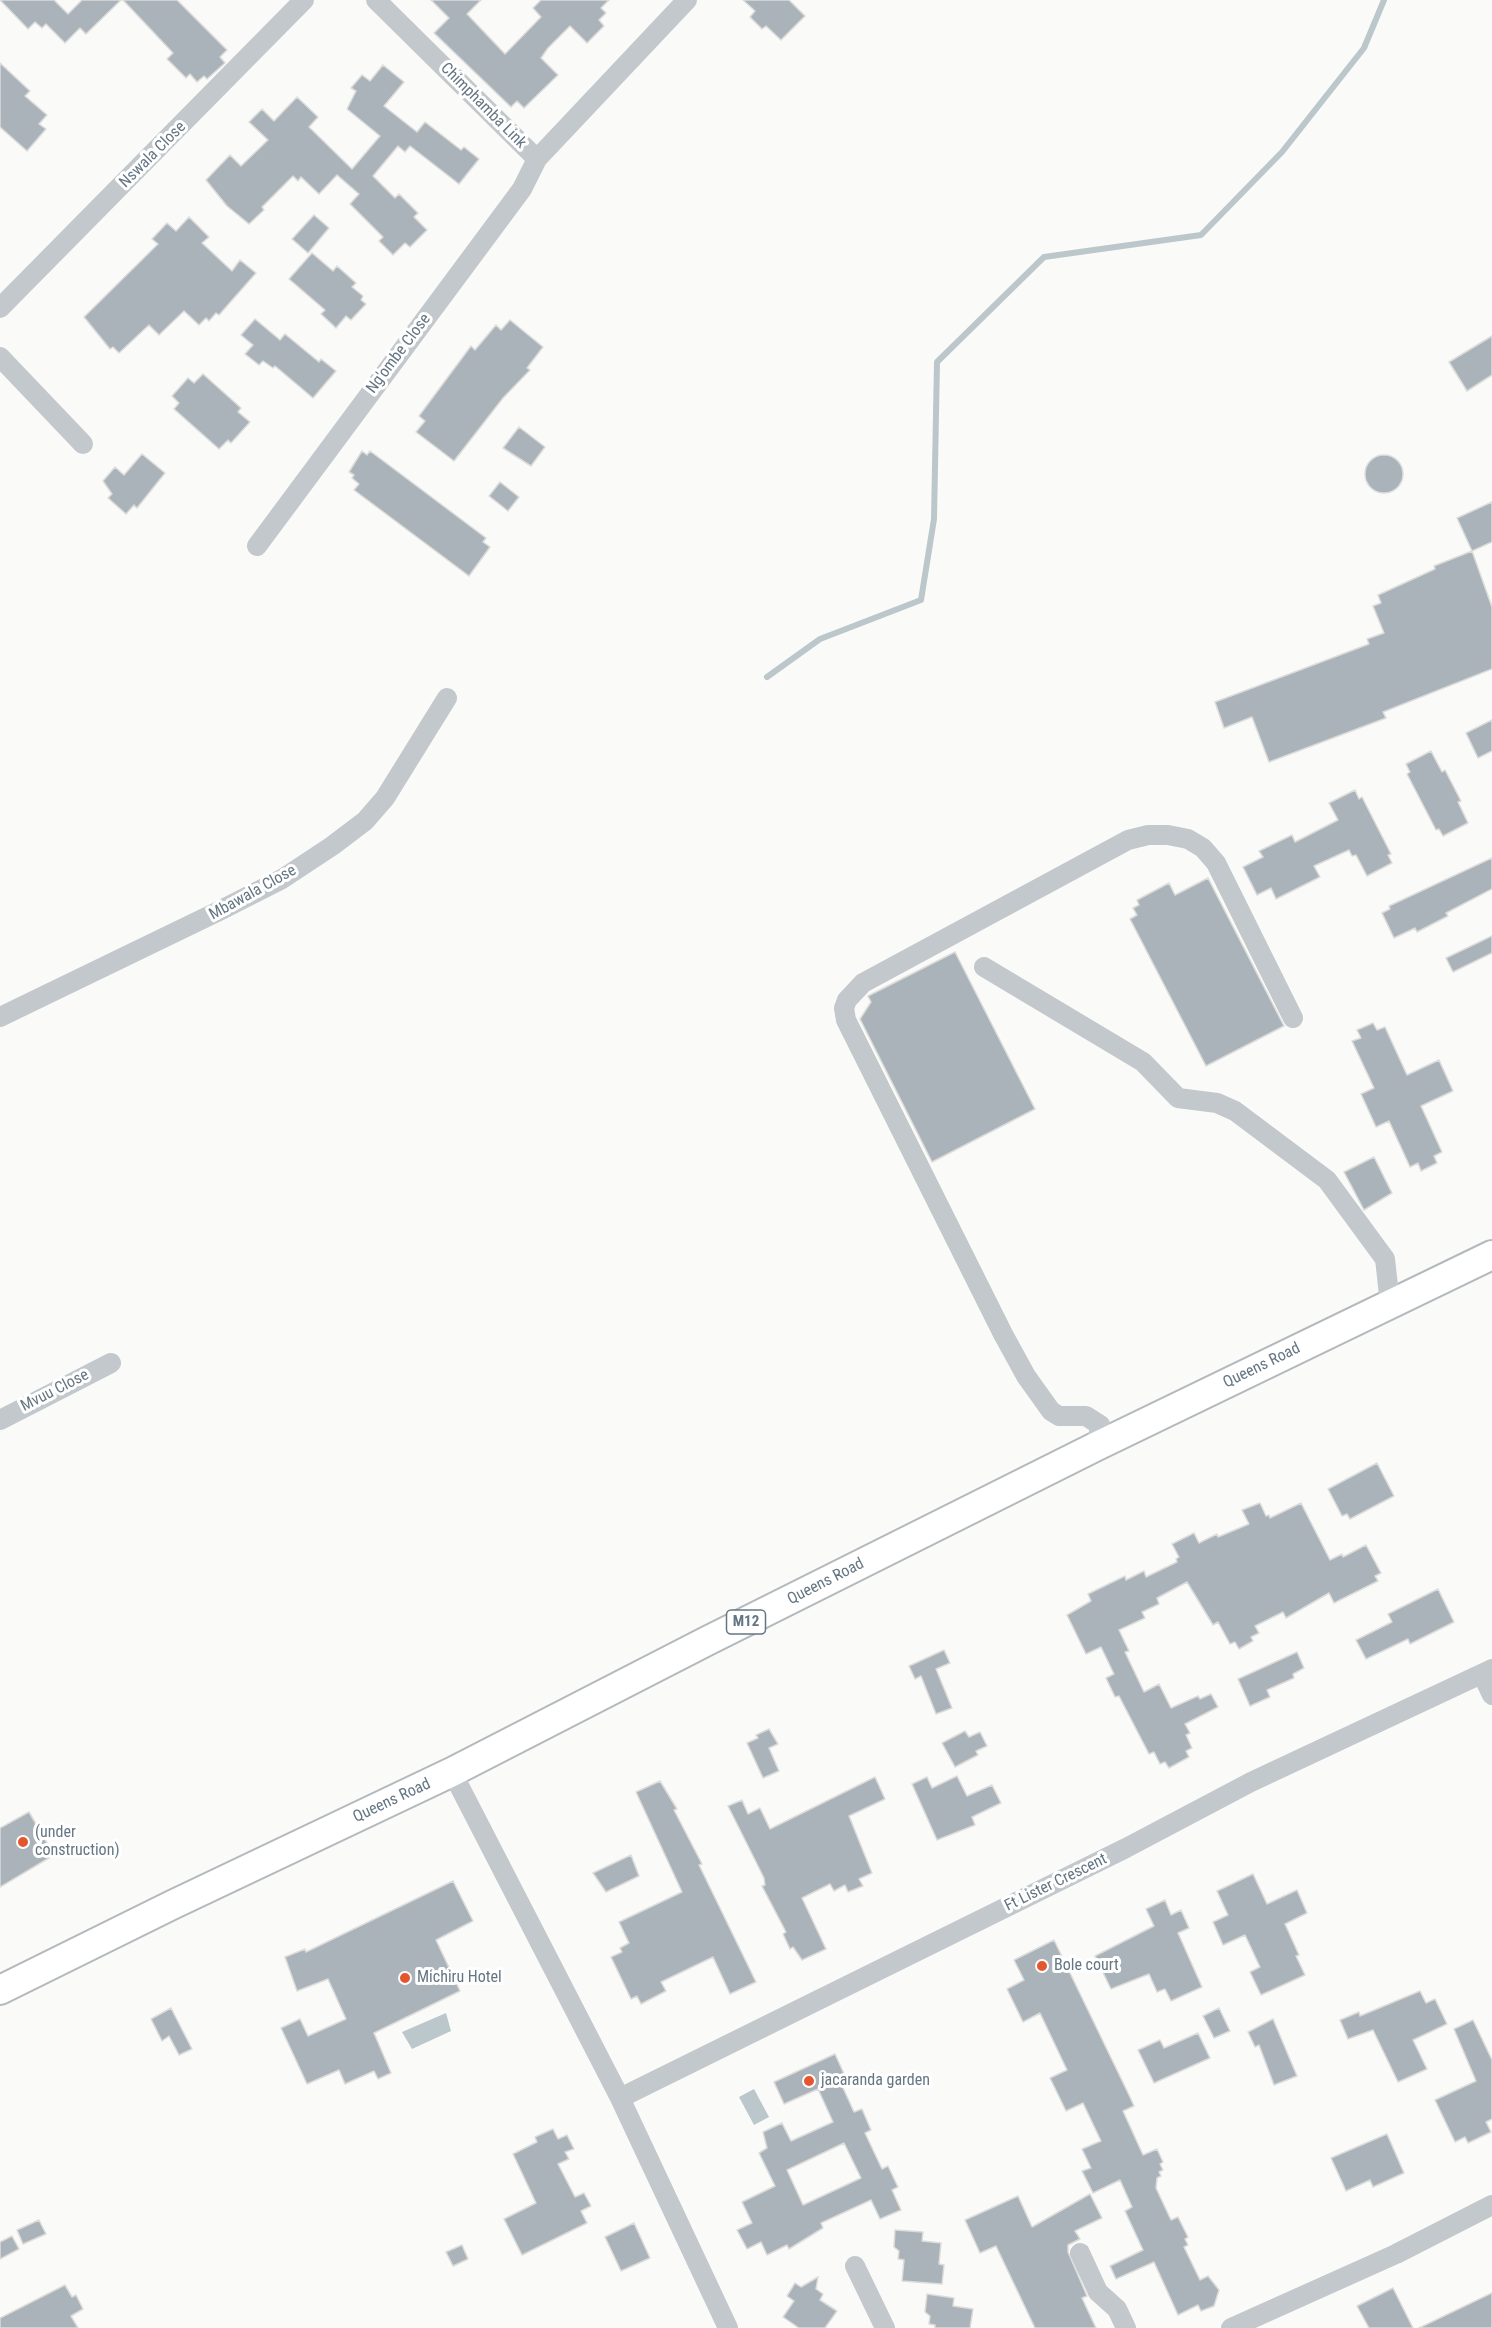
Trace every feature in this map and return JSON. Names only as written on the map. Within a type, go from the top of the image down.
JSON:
[{"type":"highway","name":"Queens Road","points":[[0,1990],[172,1905],[452,1772],[687,1651],[1097,1446],[1492,1255]]},
{"type":"street","name":"Nswala Close","points":[[0,308],[304,0]]},
{"type":"street","name":"Chimphamba Link","points":[[376,0],[537,159],[687,0]]},
{"type":"street","name":"Ng'ombe Close","points":[[257,546],[522,189],[537,159]]},
{"type":"street","points":[[0,357],[83,444]]},
{"type":"street","name":"Mbawala Close","points":[[0,1017],[140,952],[240,901],[282,879],[332,846],[365,821],[385,798],[447,698]]},
{"type":"street","points":[[1097,1446],[1100,1425],[1086,1416],[1059,1416],[1051,1411],[1026,1376],[1002,1334],[846,1020],[844,1008],[847,1000],[863,983],[1128,840],[1148,835],[1168,835],[1188,839],[1203,848],[1216,863],[1293,1018]]},
{"type":"street","points":[[984,967],[1143,1062],[1178,1098],[1218,1103],[1235,1112],[1327,1180],[1385,1259],[1390,1304]]},
{"type":"street","name":"Mvuu Close","points":[[0,1420],[111,1363]]},
{"type":"street","points":[[1487,1671],[1492,1695]]},
{"type":"street","name":"Ft Lister Crescent","points":[[620,2098],[1126,1848],[1251,1782],[1487,1671]]},
{"type":"street","points":[[452,1772],[620,2098],[728,2328]]},
{"type":"street","points":[[1231,2328],[1396,2254],[1492,2205]]},
{"type":"street","points":[[1080,2253],[1098,2292],[1117,2308],[1126,2328]]},
{"type":"street","points":[[855,2266],[885,2328]]},
{"type":"shaded area","points":[[446,2013],[451,2031],[412,2049],[402,2032]]},
{"type":"shaded area","points":[[754,2089],[769,2117],[754,2125],[739,2097]]},
{"type":"building","points":[[0,0],[54,0],[68,14],[82,0],[121,0],[86,34],[80,28],[65,43],[46,24],[42,28],[35,22],[28,29]]},
{"type":"building","points":[[123,0],[177,0],[227,50],[220,57],[225,63],[207,79],[204,76],[197,82],[190,74],[186,78],[167,59],[173,53]]},
{"type":"building","points":[[431,0],[481,0],[467,14],[505,54],[541,17],[533,8],[541,0],[609,0],[601,8],[606,13],[599,20],[604,26],[587,43],[570,26],[548,48],[541,58],[558,75],[524,108],[517,101],[511,107],[434,33],[449,18]]},
{"type":"building","points":[[743,0],[789,0],[805,16],[781,40],[766,26],[762,29],[750,17],[755,11]]},
{"type":"building","points":[[0,63],[30,91],[25,96],[47,115],[39,124],[46,129],[27,151],[0,127]]},
{"type":"building","points":[[383,65],[404,82],[384,106],[417,132],[425,122],[461,150],[464,147],[479,159],[459,184],[410,146],[405,152],[398,146],[373,176],[395,198],[399,194],[418,213],[414,217],[427,230],[410,247],[405,243],[393,255],[379,241],[383,237],[350,204],[359,194],[337,175],[319,194],[301,177],[298,181],[293,176],[262,207],[264,210],[249,224],[227,206],[206,180],[230,155],[241,166],[268,140],[249,122],[262,109],[274,121],[297,97],[318,117],[309,127],[352,169],[380,136],[347,109],[356,91],[351,88],[362,75],[370,81]]},
{"type":"building","points":[[314,215],[329,228],[308,253],[292,239]]},
{"type":"building","points":[[189,217],[209,237],[202,243],[232,271],[240,260],[256,273],[219,315],[216,313],[209,321],[206,318],[199,325],[184,311],[159,335],[149,325],[119,353],[113,347],[110,349],[84,317],[158,244],[152,239],[167,223],[176,231]]},
{"type":"building","points":[[312,253],[333,271],[337,266],[356,283],[352,287],[363,296],[361,300],[366,304],[351,320],[346,316],[336,328],[321,314],[325,310],[289,279]]},
{"type":"building","points":[[255,319],[280,340],[285,334],[319,362],[321,359],[336,371],[313,398],[275,366],[273,368],[263,361],[259,365],[245,354],[253,345],[241,335]]},
{"type":"building","points":[[510,320],[543,347],[527,368],[530,370],[503,398],[454,461],[416,432],[425,421],[419,416],[471,346],[475,350],[496,325],[501,330]]},
{"type":"building","points":[[1492,336],[1492,375],[1467,391],[1449,362]]},
{"type":"building","points":[[203,374],[241,408],[238,412],[250,422],[231,443],[228,440],[219,449],[174,409],[179,403],[172,396],[188,378],[194,383]]},
{"type":"building","points":[[519,427],[545,447],[531,466],[503,448]]},
{"type":"building","points":[[362,451],[367,455],[370,451],[486,538],[483,542],[490,547],[469,576],[354,490],[359,484],[352,478],[354,475],[349,472]]},
{"type":"building","points":[[142,454],[165,473],[137,508],[134,505],[126,514],[108,498],[112,494],[103,481],[115,467],[124,475]]},
{"type":"building","points":[[1384,455],[1397,461],[1403,474],[1397,487],[1384,493],[1371,487],[1365,474],[1371,461]]},
{"type":"building","points":[[500,482],[519,497],[508,511],[489,496]]},
{"type":"building","points":[[1492,502],[1492,542],[1472,551],[1457,518]]},
{"type":"building","points":[[1472,551],[1492,607],[1492,669],[1383,712],[1386,718],[1269,762],[1252,717],[1224,728],[1215,702],[1369,644],[1367,639],[1384,633],[1373,606],[1381,603],[1378,595],[1435,569],[1434,566]]},
{"type":"building","points":[[1492,720],[1492,751],[1478,758],[1466,733]]},
{"type":"building","points":[[1431,751],[1442,772],[1445,770],[1461,801],[1458,802],[1468,823],[1443,836],[1439,829],[1436,830],[1407,774],[1410,772],[1406,764]]},
{"type":"building","points":[[1355,790],[1359,799],[1362,797],[1391,854],[1388,855],[1392,863],[1367,876],[1356,855],[1352,856],[1349,850],[1314,866],[1320,877],[1276,899],[1271,888],[1257,895],[1243,867],[1263,857],[1259,851],[1292,835],[1295,842],[1338,820],[1329,803]]},
{"type":"building","points":[[1492,858],[1492,889],[1446,913],[1448,916],[1417,932],[1415,928],[1394,938],[1382,913],[1390,909],[1389,906]]},
{"type":"building","points":[[1208,878],[1284,1026],[1206,1066],[1130,919],[1137,915],[1133,908],[1139,905],[1137,900],[1169,883],[1175,895]]},
{"type":"building","points":[[1492,936],[1492,953],[1453,972],[1446,958]]},
{"type":"building","points":[[955,952],[1035,1109],[932,1162],[860,1019],[871,1002],[868,996]]},
{"type":"building","points":[[1373,1023],[1377,1030],[1385,1027],[1407,1075],[1439,1060],[1453,1091],[1421,1106],[1442,1152],[1434,1156],[1437,1163],[1421,1171],[1418,1163],[1410,1167],[1389,1121],[1376,1127],[1361,1094],[1374,1088],[1352,1041],[1361,1038],[1357,1030]]},
{"type":"building","points":[[1374,1157],[1392,1193],[1364,1210],[1344,1172]]},
{"type":"building","points":[[1377,1463],[1394,1496],[1350,1519],[1347,1514],[1342,1516],[1328,1489]]},
{"type":"building","points":[[1260,1503],[1266,1516],[1269,1515],[1270,1518],[1301,1503],[1330,1560],[1342,1554],[1343,1557],[1366,1545],[1381,1573],[1375,1576],[1378,1581],[1334,1603],[1329,1593],[1286,1618],[1283,1612],[1255,1626],[1259,1633],[1251,1637],[1253,1641],[1239,1649],[1235,1642],[1230,1644],[1218,1622],[1213,1625],[1187,1582],[1157,1598],[1159,1604],[1142,1612],[1145,1618],[1119,1630],[1129,1651],[1125,1652],[1144,1692],[1159,1684],[1171,1708],[1198,1696],[1200,1699],[1211,1694],[1218,1707],[1185,1724],[1190,1733],[1186,1735],[1192,1748],[1186,1751],[1189,1757],[1169,1768],[1165,1762],[1160,1764],[1154,1752],[1149,1754],[1119,1696],[1115,1697],[1106,1678],[1114,1674],[1101,1647],[1086,1654],[1067,1615],[1091,1601],[1088,1594],[1125,1576],[1126,1580],[1144,1571],[1146,1577],[1177,1562],[1176,1559],[1179,1557],[1172,1544],[1194,1533],[1199,1543],[1217,1534],[1218,1537],[1249,1524],[1242,1510]]},
{"type":"building","points":[[1438,1589],[1454,1622],[1410,1644],[1408,1639],[1366,1659],[1356,1640],[1392,1622],[1388,1614]]},
{"type":"building","points":[[944,1650],[950,1663],[936,1669],[952,1708],[936,1714],[921,1676],[915,1679],[909,1666]]},
{"type":"building","points":[[1297,1652],[1304,1668],[1293,1674],[1294,1678],[1267,1690],[1270,1697],[1250,1706],[1238,1679]]},
{"type":"building","points":[[769,1729],[778,1744],[769,1748],[779,1771],[763,1778],[747,1743],[758,1738],[756,1735]]},
{"type":"building","points":[[965,1731],[969,1737],[980,1732],[987,1746],[976,1751],[978,1755],[955,1767],[942,1743]]},
{"type":"building","points":[[957,1776],[967,1796],[992,1785],[1001,1803],[972,1817],[975,1825],[937,1840],[912,1784],[927,1777],[932,1788]]},
{"type":"building","points":[[875,1777],[885,1799],[849,1816],[872,1873],[859,1879],[863,1886],[848,1892],[845,1885],[834,1891],[830,1884],[802,1898],[826,1949],[802,1960],[793,1947],[790,1949],[783,1934],[786,1932],[762,1886],[765,1885],[764,1878],[728,1806],[742,1800],[748,1814],[760,1808],[770,1829]]},
{"type":"building","points":[[660,1781],[677,1809],[674,1810],[702,1864],[699,1865],[756,1982],[730,1994],[713,1957],[661,1982],[666,1991],[641,2004],[637,1996],[631,1999],[611,1957],[622,1952],[620,1948],[629,1943],[619,1922],[682,1892],[636,1792]]},
{"type":"building","name":"(under construction)","points":[[29,1812],[54,1855],[0,1887],[0,1828]]},
{"type":"building","points":[[631,1855],[639,1876],[606,1892],[593,1873]]},
{"type":"building","points":[[1253,1874],[1267,1904],[1297,1890],[1307,1913],[1285,1924],[1305,1975],[1261,1995],[1250,1972],[1260,1967],[1245,1935],[1223,1945],[1213,1922],[1228,1915],[1217,1891]]},
{"type":"building","points":[[453,1881],[473,1921],[436,1940],[460,1991],[374,2033],[391,2073],[378,2079],[374,2071],[345,2084],[339,2070],[307,2084],[281,2028],[300,2019],[308,2036],[346,2019],[328,1979],[297,1991],[285,1957],[305,1949],[306,1952]]},
{"type":"building","points":[[1165,1900],[1171,1915],[1181,1910],[1189,1928],[1178,1933],[1202,1987],[1171,2001],[1165,1989],[1157,1992],[1149,1974],[1111,1989],[1095,1956],[1154,1926],[1146,1909]]},
{"type":"building","points":[[1054,1940],[1134,2106],[1123,2111],[1143,2155],[1157,2149],[1163,2162],[1160,2164],[1163,2170],[1159,2172],[1161,2176],[1157,2178],[1156,2188],[1171,2220],[1178,2217],[1188,2237],[1185,2239],[1188,2245],[1184,2247],[1200,2280],[1208,2276],[1219,2290],[1214,2306],[1201,2311],[1198,2305],[1178,2315],[1154,2262],[1116,2279],[1110,2266],[1143,2250],[1125,2211],[1132,2207],[1120,2180],[1093,2193],[1082,2171],[1091,2168],[1082,2149],[1101,2141],[1083,2103],[1066,2111],[1050,2078],[1067,2070],[1040,2013],[1023,2022],[1007,1989],[1024,1980],[1014,1960]]},
{"type":"building","points":[[1420,1991],[1426,2003],[1435,1999],[1447,2024],[1413,2040],[1427,2069],[1398,2082],[1373,2030],[1348,2039],[1340,2020],[1359,2012],[1360,2016]]},
{"type":"building","points":[[171,2008],[192,2049],[179,2055],[169,2036],[162,2041],[151,2019]]},
{"type":"building","points":[[1219,2008],[1230,2031],[1214,2038],[1203,2016]]},
{"type":"building","points":[[1273,2019],[1297,2076],[1274,2085],[1259,2045],[1255,2047],[1248,2032]]},
{"type":"building","points":[[1473,2020],[1492,2060],[1492,2119],[1486,2122],[1491,2132],[1468,2143],[1465,2137],[1455,2142],[1435,2100],[1476,2081],[1454,2029]]},
{"type":"building","points":[[1198,2033],[1210,2058],[1154,2083],[1138,2050],[1160,2040],[1164,2048]]},
{"type":"building","points":[[835,2054],[845,2076],[839,2079],[854,2112],[862,2109],[871,2130],[865,2133],[882,2169],[888,2166],[898,2187],[892,2190],[901,2210],[880,2219],[871,2200],[821,2223],[823,2228],[789,2249],[787,2245],[767,2255],[761,2242],[747,2249],[737,2230],[752,2223],[742,2202],[775,2186],[759,2153],[767,2148],[763,2132],[782,2123],[791,2141],[833,2122],[818,2089],[784,2104],[774,2082]],"holes":[[[844,2143],[861,2178],[803,2205],[787,2170]]]},
{"type":"building","points":[[553,2129],[558,2139],[567,2135],[574,2149],[565,2152],[569,2159],[558,2164],[575,2197],[584,2193],[591,2206],[581,2211],[587,2223],[522,2255],[504,2219],[536,2203],[513,2154],[537,2142],[535,2137]]},
{"type":"building","points":[[1387,2134],[1404,2173],[1373,2187],[1370,2180],[1346,2191],[1331,2158]]},
{"type":"building","points":[[1090,2194],[1102,2218],[1075,2231],[1080,2239],[1068,2245],[1068,2252],[1087,2296],[1082,2298],[1096,2328],[1035,2328],[996,2246],[980,2253],[965,2220],[1018,2196],[1032,2227]]},
{"type":"building","points":[[39,2220],[46,2234],[23,2244],[17,2230]]},
{"type":"building","points":[[634,2223],[650,2258],[621,2271],[605,2237]]},
{"type":"building","points":[[895,2230],[923,2232],[922,2241],[941,2243],[939,2264],[944,2265],[942,2284],[902,2281],[904,2260],[898,2259],[899,2251],[894,2247]]},
{"type":"building","points":[[12,2236],[19,2249],[0,2259],[0,2242]]},
{"type":"building","points":[[462,2245],[468,2259],[453,2266],[446,2252]]},
{"type":"building","points":[[818,2277],[816,2289],[823,2294],[820,2300],[837,2311],[825,2328],[799,2328],[783,2317],[794,2301],[787,2296],[795,2283],[801,2287]]},
{"type":"building","points":[[65,2285],[72,2297],[76,2295],[83,2309],[71,2316],[78,2328],[0,2328],[0,2318]]},
{"type":"building","points":[[1393,2288],[1413,2328],[1369,2328],[1357,2306]]},
{"type":"building","points":[[1492,2293],[1492,2328],[1419,2328]]},
{"type":"building","points":[[927,2294],[954,2298],[953,2306],[973,2309],[970,2328],[935,2328],[935,2325],[929,2324],[930,2316],[925,2312]]},
{"type":"waterway","points":[[767,677],[820,639],[921,600],[934,519],[937,362],[1044,257],[1201,235],[1282,152],[1364,48],[1384,0]]},
{"type":"place","name":"(under construction)","points":[[23,1842]]},
{"type":"place","name":"Bole court","points":[[1042,1966]]},
{"type":"place","name":"Michiru Hotel","points":[[405,1978]]},
{"type":"place","name":"jacaranda garden","points":[[809,2081]]}]
